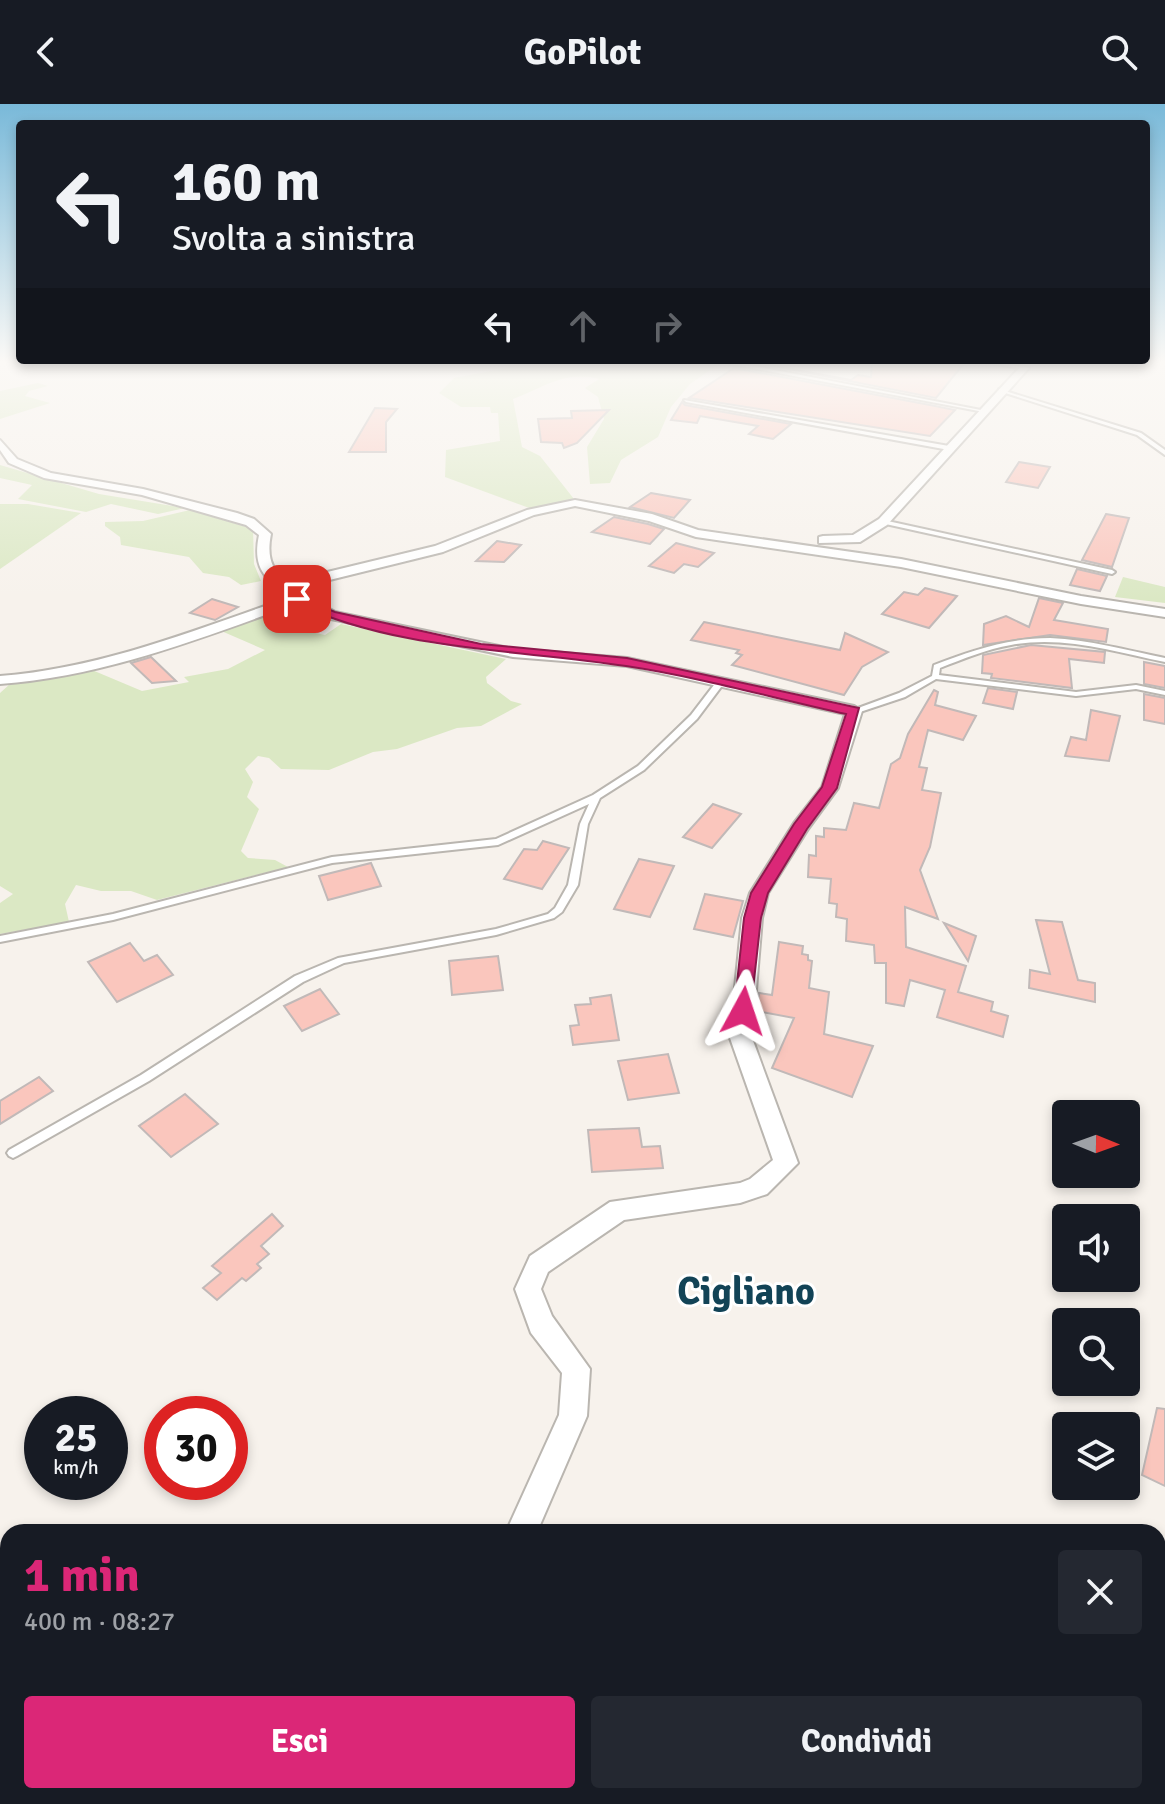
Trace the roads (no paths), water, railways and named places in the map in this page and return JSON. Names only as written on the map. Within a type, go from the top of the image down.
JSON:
[{"type":"street","points":[[283,587],[439,549],[531,512],[575,503],[652,518],[846,542],[865,536],[883,522],[955,441]]},
{"type":"street","points":[[0,443],[13,461],[48,476],[143,492],[250,522],[265,534],[262,550],[268,574],[297,599],[331,615],[481,648],[627,662],[854,711],[830,788],[800,827],[759,893],[752,918],[741,1038],[786,1163],[758,1187],[740,1193],[619,1210],[539,1264],[528,1289],[541,1324],[576,1369],[573,1416],[525,1524]]},
{"type":"street","points":[[652,518],[696,533],[901,563],[1081,600],[1165,613]]},
{"type":"street","points":[[0,680],[62,673],[171,646],[297,599]]},
{"type":"lane","points":[[912,441],[949,448]]},
{"type":"lane","points":[[883,522],[1112,572]]},
{"type":"lane","points":[[935,677],[937,667],[955,659],[1034,640],[1095,646],[1165,660]]},
{"type":"lane","points":[[854,711],[902,695],[935,677],[1076,694],[1136,687],[1165,693]]},
{"type":"lane","points":[[0,939],[113,917],[332,860],[482,846],[596,797],[641,768],[694,717],[720,683]]},
{"type":"lane","points":[[13,1153],[145,1078],[299,979],[342,960],[496,932],[551,916],[559,910],[573,885],[584,824],[596,797]]},
{"type":"district","name":"Cigliano","points":[[746,1291]]}]
